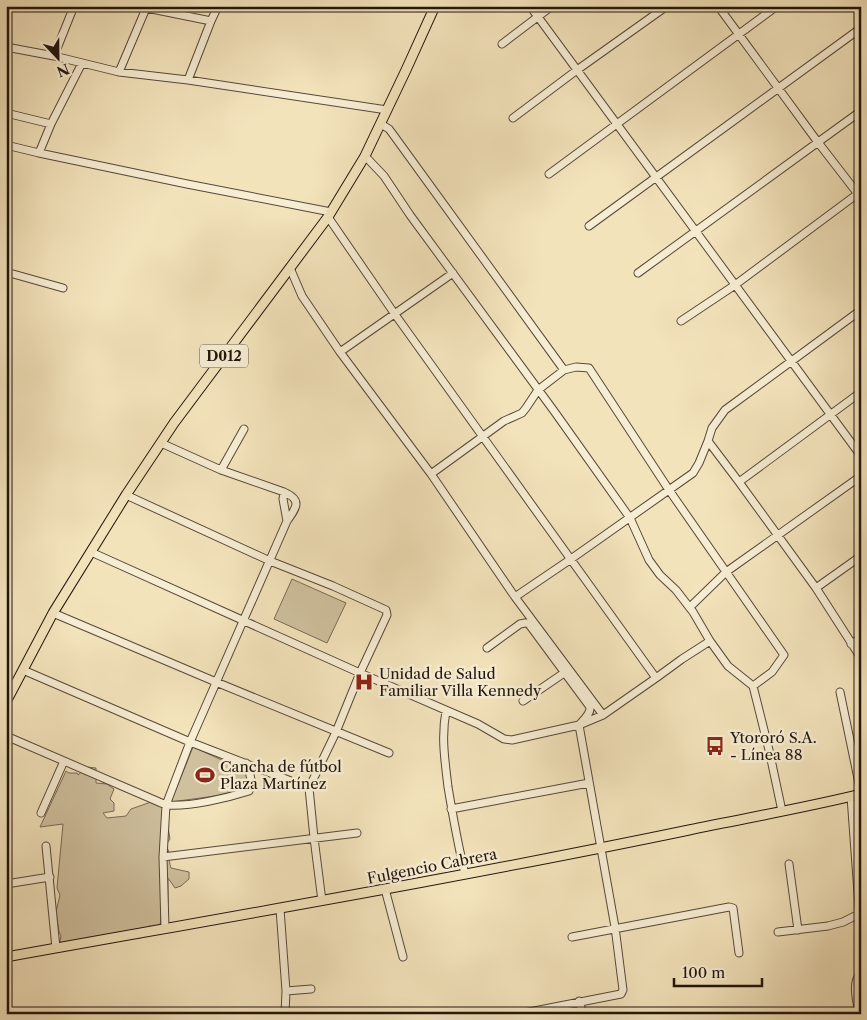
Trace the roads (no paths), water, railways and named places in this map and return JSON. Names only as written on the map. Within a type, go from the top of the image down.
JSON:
[{"type":"main road","name":"D012","points":[[6,702],[53,613],[126,495],[174,423],[330,215],[365,156],[435,6]]},
{"type":"main road","name":"Fulgencio Cabrera","points":[[6,957],[280,909],[465,874],[861,794]]},
{"type":"street","points":[[54,56],[74,6]]},
{"type":"street","points":[[136,6],[211,21]]},
{"type":"street","points":[[188,80],[218,6]]},
{"type":"street","points":[[530,6],[861,456]]},
{"type":"street","points":[[502,44],[552,6]]},
{"type":"street","points":[[513,118],[667,6]]},
{"type":"street","points":[[682,321],[860,195],[817,142],[718,6]]},
{"type":"street","points":[[549,174],[777,6]]},
{"type":"street","points":[[119,72],[147,7]]},
{"type":"street","points":[[589,226],[861,28]]},
{"type":"street","points":[[6,47],[54,56],[119,72],[188,80],[387,110]]},
{"type":"street","points":[[39,153],[51,124],[82,63]]},
{"type":"street","points":[[638,273],[861,110]]},
{"type":"street","points":[[6,113],[51,124]]},
{"type":"street","points":[[381,124],[392,133],[564,370]]},
{"type":"street","points":[[6,145],[330,215],[394,313],[656,678]]},
{"type":"street","points":[[365,156],[384,176],[410,215],[630,518],[649,560],[660,575],[690,607],[710,641],[728,666],[753,686],[782,811]]},
{"type":"street","points":[[290,268],[302,296],[340,352],[432,474],[515,597],[604,715]]},
{"type":"street","points":[[6,272],[63,288]]},
{"type":"street","points":[[340,352],[453,274]]},
{"type":"street","points":[[515,597],[693,473],[699,463],[712,428],[725,410],[861,310]]},
{"type":"street","points":[[432,474],[504,421],[522,413],[538,390],[564,370],[576,367],[589,368],[669,490],[784,655],[772,672],[753,686]]},
{"type":"street","points":[[739,482],[861,392]]},
{"type":"street","points":[[221,470],[244,429]]},
{"type":"street","points":[[708,441],[816,588],[861,658]]},
{"type":"street","points":[[161,444],[221,470],[284,492],[291,496],[296,503],[296,508],[287,521],[190,742],[166,804],[163,857],[165,928]]},
{"type":"street","points":[[690,607],[726,572],[861,476]]},
{"type":"street","points":[[284,492],[283,499],[287,521]]},
{"type":"street","points":[[126,495],[270,561],[386,610],[387,615],[310,788],[322,901]]},
{"type":"street","points":[[91,552],[478,724],[504,739],[512,740],[579,726],[604,715],[710,641]]},
{"type":"street","points":[[816,588],[861,556]]},
{"type":"street","points":[[53,613],[389,753]]},
{"type":"street","points":[[487,648],[520,624],[526,623],[542,641],[590,709],[589,714],[579,726],[616,928],[623,990],[621,994],[519,1014]]},
{"type":"street","points":[[851,644],[861,638]]},
{"type":"street","points":[[23,670],[190,742],[310,788]]},
{"type":"street","points":[[523,701],[564,673]]},
{"type":"street","points":[[840,692],[861,794]]},
{"type":"street","points":[[446,711],[443,753],[451,809],[465,874]]},
{"type":"street","points":[[6,736],[166,804],[177,806],[250,791],[251,782],[246,763]]},
{"type":"street","points":[[41,813],[64,761]]},
{"type":"street","points":[[451,809],[589,782]]},
{"type":"street","points":[[850,797],[860,899],[861,934]]},
{"type":"street","points":[[163,857],[357,834]]},
{"type":"street","points":[[46,846],[56,948]]},
{"type":"street","points":[[789,864],[798,930]]},
{"type":"street","points":[[6,884],[50,876]]},
{"type":"street","points":[[385,889],[403,957]]},
{"type":"street","points":[[572,937],[731,907],[733,908],[739,954]]},
{"type":"street","points":[[280,909],[286,991],[285,1014]]},
{"type":"street","points":[[778,932],[828,926],[843,922],[859,914]]},
{"type":"street","points":[[858,1014],[855,983],[856,977],[861,973],[861,966]]},
{"type":"street","points":[[286,991],[311,989]]},
{"type":"street","points":[[580,1001],[583,1014]]},
{"type":"place","name":"Unidad de Salud Familiar Villa Kennedy","points":[[364,682]]},
{"type":"place","name":"Ytororó S.A. - Línea 88","points":[[715,746]]},
{"type":"place","name":"Cancha de fútbol Plaza Martínez","points":[[205,775]]}]
